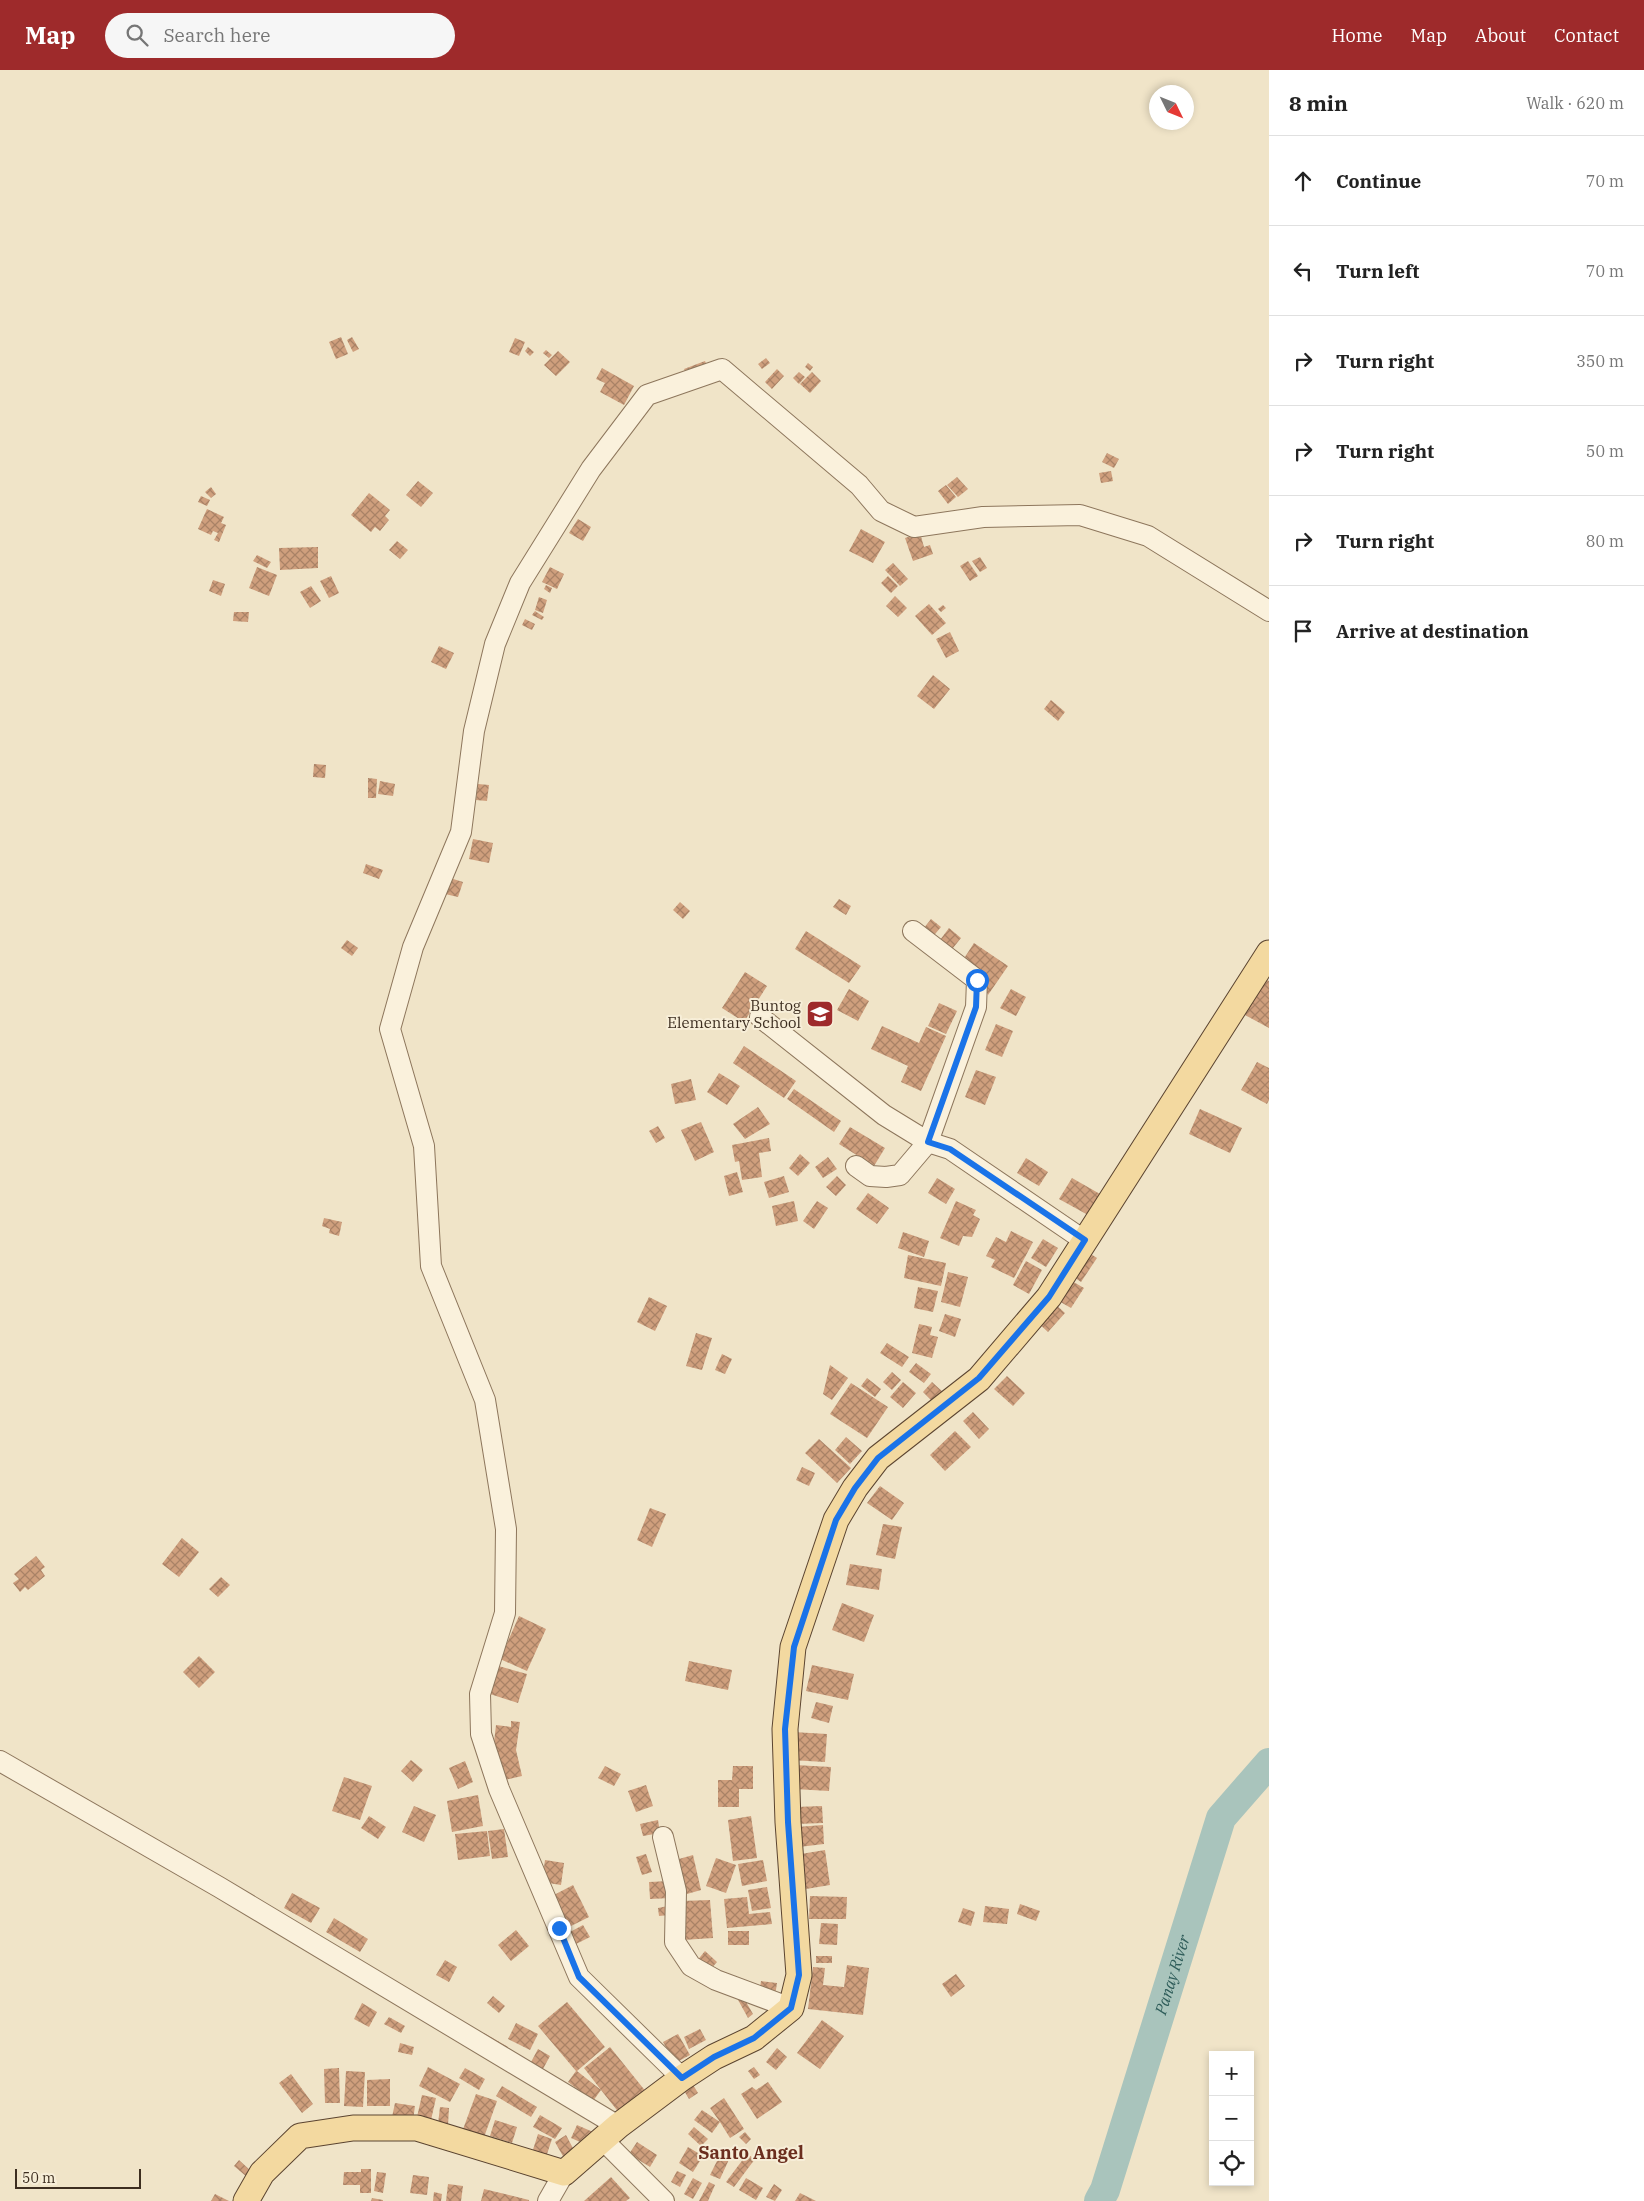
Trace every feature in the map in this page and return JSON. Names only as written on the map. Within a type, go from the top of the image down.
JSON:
[{"type":"main road","points":[[246,2201],[262,2173],[300,2136],[353,2128],[418,2128],[564,2174],[610,2133],[682,2078],[714,2057],[754,2038],[791,2008],[799,1975],[788,1822],[785,1729],[794,1647],[836,1520],[855,1488],[878,1458],[979,1378],[1049,1297],[1269,953]]},
{"type":"street","points":[[682,2078],[579,1977],[499,1789],[481,1734],[480,1694],[505,1613],[506,1529],[485,1400],[431,1266],[424,1146],[390,1030],[413,947],[462,832],[474,731],[495,644],[520,583],[591,469],[647,395],[722,370],[859,485],[881,511],[914,527],[983,517],[1080,514],[1148,536],[1269,611]]},
{"type":"street","points":[[856,1166],[870,1176],[886,1177],[900,1175],[928,1142],[976,1007],[977,980],[913,931]]},
{"type":"street","points":[[760,1017],[884,1115],[928,1142],[950,1149],[1085,1240]]},
{"type":"street","points":[[0,1761],[228,1892],[610,2133],[664,2201]]},
{"type":"street","points":[[663,1837],[676,1891],[675,1942],[691,1966],[716,1980],[791,2008]]},
{"type":"street","points":[[548,2201],[564,2174]]},
{"type":"building","points":[[341,337],[348,354],[336,359],[329,342]]},
{"type":"building","points":[[352,337],[359,349],[353,352],[347,340]]},
{"type":"building","points":[[515,338],[525,342],[519,356],[509,352]]},
{"type":"building","points":[[528,347],[534,352],[530,356],[525,351]]},
{"type":"building","points":[[546,350],[552,355],[549,358],[543,353]]},
{"type":"building","points":[[558,351],[570,362],[556,376],[544,365]]},
{"type":"building","points":[[766,358],[770,363],[762,369],[758,364]]},
{"type":"building","points":[[705,361],[709,370],[688,378],[684,369]]},
{"type":"building","points":[[808,363],[813,367],[810,371],[805,367]]},
{"type":"building","points":[[602,368],[634,386],[624,405],[600,392],[605,383],[596,379]]},
{"type":"building","points":[[777,369],[784,376],[772,389],[765,382]]},
{"type":"building","points":[[799,372],[805,377],[799,384],[793,378]]},
{"type":"building","points":[[812,372],[821,381],[810,393],[800,384]]},
{"type":"building","points":[[1107,453],[1119,459],[1114,468],[1102,462]]},
{"type":"building","points":[[1111,471],[1113,481],[1101,483],[1099,473]]},
{"type":"building","points":[[957,477],[968,489],[958,497],[947,485]]},
{"type":"building","points":[[418,481],[433,493],[421,507],[406,495]]},
{"type":"building","points":[[946,485],[956,497],[948,504],[938,491]]},
{"type":"building","points":[[211,487],[216,494],[211,498],[205,492]]},
{"type":"building","points":[[369,493],[390,510],[385,516],[389,520],[380,531],[375,527],[371,532],[351,515]]},
{"type":"building","points":[[201,496],[210,500],[207,506],[198,502]]},
{"type":"building","points":[[207,509],[224,517],[221,523],[226,525],[219,542],[214,540],[218,533],[213,531],[211,535],[198,529]]},
{"type":"building","points":[[578,519],[591,527],[583,541],[569,533]]},
{"type":"building","points":[[861,529],[885,542],[873,563],[849,551]]},
{"type":"building","points":[[920,533],[924,547],[930,545],[933,554],[913,561],[905,538]]},
{"type":"building","points":[[397,541],[408,550],[400,559],[389,550]]},
{"type":"building","points":[[318,547],[318,568],[280,570],[279,548]]},
{"type":"building","points":[[257,555],[271,562],[267,568],[253,561]]},
{"type":"building","points":[[980,557],[987,568],[980,572],[972,561]]},
{"type":"building","points":[[968,561],[978,576],[970,581],[960,566]]},
{"type":"building","points":[[893,563],[908,579],[900,586],[885,570]]},
{"type":"building","points":[[257,567],[277,575],[269,596],[249,588]]},
{"type":"building","points":[[550,567],[564,574],[557,589],[542,582]]},
{"type":"building","points":[[331,576],[339,593],[329,598],[320,581]]},
{"type":"building","points":[[888,576],[898,586],[891,593],[881,583]]},
{"type":"building","points":[[213,580],[225,584],[221,596],[209,591]]},
{"type":"building","points":[[546,585],[552,588],[550,593],[544,589]]},
{"type":"building","points":[[311,586],[321,601],[310,608],[300,592]]},
{"type":"building","points":[[895,596],[907,608],[898,617],[886,606]]},
{"type":"building","points":[[539,597],[547,600],[543,613],[535,610]]},
{"type":"building","points":[[929,604],[946,623],[932,635],[915,616]]},
{"type":"building","points":[[943,605],[946,608],[941,612],[938,609]]},
{"type":"building","points":[[535,611],[544,617],[542,620],[532,615]]},
{"type":"building","points":[[234,612],[249,612],[248,622],[233,621]]},
{"type":"building","points":[[525,619],[535,624],[532,630],[522,625]]},
{"type":"building","points":[[950,632],[959,651],[946,658],[936,639]]},
{"type":"building","points":[[439,646],[454,653],[446,669],[431,662]]},
{"type":"building","points":[[933,675],[950,689],[934,709],[917,696]]},
{"type":"building","points":[[1051,700],[1065,712],[1058,721],[1044,709]]},
{"type":"building","points":[[314,764],[326,765],[325,778],[313,777]]},
{"type":"building","points":[[368,778],[377,779],[376,798],[368,798]]},
{"type":"building","points":[[380,781],[395,784],[393,796],[378,794]]},
{"type":"building","points":[[478,784],[489,785],[487,801],[476,800]]},
{"type":"building","points":[[473,839],[493,843],[489,863],[469,859]]},
{"type":"building","points":[[366,864],[383,870],[379,879],[363,873]]},
{"type":"building","points":[[450,878],[463,882],[458,897],[445,894]]},
{"type":"building","points":[[839,899],[851,906],[846,915],[833,907]]},
{"type":"building","points":[[680,902],[690,911],[683,919],[673,910]]},
{"type":"building","points":[[931,919],[941,927],[930,940],[920,933]]},
{"type":"building","points":[[949,928],[961,938],[949,953],[937,944]]},
{"type":"building","points":[[806,931],[861,966],[849,983],[795,949]]},
{"type":"building","points":[[347,940],[358,948],[352,956],[341,948]]},
{"type":"building","points":[[974,943],[1008,966],[988,995],[981,977],[961,963]]},
{"type":"building","points":[[745,972],[767,986],[744,1022],[722,1008]]},
{"type":"building","points":[[1265,979],[1269,981],[1269,1028],[1245,1015]]},
{"type":"building","points":[[849,989],[869,1001],[858,1021],[837,1010]]},
{"type":"building","points":[[1011,989],[1026,997],[1016,1016],[1000,1008]]},
{"type":"building","points":[[939,1003],[957,1011],[946,1034],[928,1026]]},
{"type":"building","points":[[996,1024],[1013,1031],[1002,1057],[985,1050]]},
{"type":"building","points":[[882,1026],[919,1043],[926,1027],[946,1036],[921,1091],[901,1082],[908,1066],[871,1049]]},
{"type":"building","points":[[744,1046],[796,1081],[784,1098],[733,1063]]},
{"type":"building","points":[[1257,1062],[1269,1068],[1269,1100],[1267,1104],[1241,1090]]},
{"type":"building","points":[[976,1070],[996,1077],[985,1105],[965,1097]]},
{"type":"building","points":[[719,1073],[740,1086],[727,1105],[707,1092]]},
{"type":"building","points":[[691,1079],[696,1100],[675,1104],[671,1084]]},
{"type":"building","points":[[794,1089],[841,1121],[834,1132],[787,1099]]},
{"type":"building","points":[[758,1107],[770,1124],[745,1139],[733,1124]]},
{"type":"building","points":[[1200,1109],[1242,1128],[1230,1153],[1189,1134]]},
{"type":"building","points":[[701,1122],[714,1152],[695,1161],[681,1130]]},
{"type":"building","points":[[658,1126],[665,1138],[656,1143],[649,1131]]},
{"type":"building","points":[[850,1127],[885,1148],[874,1166],[839,1144]]},
{"type":"building","points":[[769,1138],[771,1151],[759,1153],[762,1177],[742,1180],[739,1161],[735,1162],[732,1145]]},
{"type":"building","points":[[800,1154],[810,1163],[798,1176],[789,1168]]},
{"type":"building","points":[[828,1157],[837,1169],[823,1178],[815,1167]]},
{"type":"building","points":[[1026,1158],[1048,1172],[1039,1186],[1017,1173]]},
{"type":"building","points":[[737,1172],[743,1192],[729,1196],[724,1176]]},
{"type":"building","points":[[784,1176],[789,1192],[769,1198],[764,1182]]},
{"type":"building","points":[[837,1176],[846,1185],[836,1196],[826,1187]]},
{"type":"building","points":[[937,1178],[955,1189],[946,1204],[928,1193]]},
{"type":"building","points":[[1072,1178],[1100,1194],[1088,1215],[1059,1199]]},
{"type":"building","points":[[868,1193],[889,1208],[877,1224],[856,1209]]},
{"type":"building","points":[[794,1201],[798,1221],[776,1226],[772,1206]]},
{"type":"building","points":[[817,1201],[828,1208],[814,1229],[803,1221]]},
{"type":"building","points":[[956,1201],[976,1210],[973,1215],[980,1219],[972,1237],[963,1236],[959,1246],[940,1238]]},
{"type":"building","points":[[324,1218],[342,1222],[339,1236],[329,1233],[330,1229],[322,1226]]},
{"type":"building","points":[[1011,1231],[1033,1242],[1014,1278],[991,1267],[995,1260],[986,1256],[996,1237],[1006,1242]]},
{"type":"building","points":[[903,1232],[929,1241],[924,1257],[898,1248]]},
{"type":"building","points":[[1043,1239],[1058,1248],[1046,1267],[1031,1258]]},
{"type":"building","points":[[1086,1251],[1097,1258],[1081,1282],[1071,1275]]},
{"type":"building","points":[[908,1255],[946,1263],[941,1286],[904,1278]]},
{"type":"building","points":[[1026,1261],[1042,1270],[1029,1294],[1013,1285]]},
{"type":"building","points":[[948,1272],[968,1277],[960,1307],[941,1302]]},
{"type":"building","points":[[1070,1280],[1084,1288],[1071,1308],[1057,1300]]},
{"type":"building","points":[[918,1287],[938,1291],[933,1312],[914,1308]]},
{"type":"building","points":[[649,1297],[667,1306],[655,1331],[637,1322]]},
{"type":"building","points":[[1054,1303],[1065,1313],[1048,1332],[1037,1322]]},
{"type":"building","points":[[945,1314],[961,1319],[955,1337],[939,1331]]},
{"type":"building","points":[[919,1324],[932,1327],[930,1335],[938,1337],[932,1358],[912,1353]]},
{"type":"building","points":[[696,1333],[712,1338],[702,1370],[686,1366]]},
{"type":"building","points":[[887,1343],[909,1357],[902,1367],[880,1353]]},
{"type":"building","points":[[722,1354],[732,1359],[725,1374],[715,1370]]},
{"type":"building","points":[[916,1363],[931,1374],[924,1383],[909,1372]]},
{"type":"building","points":[[830,1365],[848,1378],[832,1400],[823,1394]]},
{"type":"building","points":[[892,1372],[901,1380],[892,1390],[883,1382]]},
{"type":"building","points":[[1007,1376],[1025,1393],[1013,1406],[994,1389]]},
{"type":"building","points":[[867,1378],[881,1389],[875,1397],[861,1386]]},
{"type":"building","points":[[903,1382],[916,1393],[903,1408],[890,1397]]},
{"type":"building","points":[[932,1382],[944,1393],[934,1403],[923,1392]]},
{"type":"building","points":[[851,1383],[888,1407],[867,1438],[830,1414]]},
{"type":"building","points":[[973,1412],[989,1429],[979,1439],[963,1421]]},
{"type":"building","points":[[955,1431],[971,1447],[945,1471],[930,1455]]},
{"type":"building","points":[[846,1437],[862,1451],[850,1464],[835,1450]]},
{"type":"building","points":[[819,1439],[851,1468],[837,1483],[805,1453]]},
{"type":"building","points":[[802,1467],[815,1473],[809,1486],[796,1480]]},
{"type":"building","points":[[880,1486],[904,1503],[892,1520],[867,1503]]},
{"type":"building","points":[[650,1508],[666,1514],[652,1547],[637,1540]]},
{"type":"building","points":[[883,1524],[902,1527],[895,1559],[876,1555]]},
{"type":"building","points":[[182,1538],[199,1552],[179,1577],[162,1564]]},
{"type":"building","points":[[36,1556],[45,1567],[41,1570],[45,1576],[28,1590],[25,1587],[20,1592],[13,1583],[19,1579],[14,1574]]},
{"type":"building","points":[[850,1564],[882,1569],[879,1590],[846,1585]]},
{"type":"building","points":[[221,1577],[230,1585],[218,1597],[209,1589]]},
{"type":"building","points":[[842,1603],[874,1615],[864,1642],[832,1630]]},
{"type":"building","points":[[519,1616],[546,1629],[527,1671],[500,1659]]},
{"type":"building","points":[[199,1656],[215,1672],[199,1688],[183,1672]]},
{"type":"building","points":[[689,1661],[732,1670],[728,1690],[685,1681]]},
{"type":"building","points":[[495,1665],[527,1674],[518,1703],[487,1693]]},
{"type":"building","points":[[812,1665],[854,1674],[848,1700],[806,1691]]},
{"type":"building","points":[[816,1702],[833,1706],[829,1723],[811,1718]]},
{"type":"building","points":[[511,1721],[520,1722],[516,1750],[522,1776],[500,1781],[493,1751],[496,1725],[511,1727]]},
{"type":"building","points":[[793,1732],[827,1734],[825,1762],[790,1760]]},
{"type":"building","points":[[411,1760],[423,1770],[413,1782],[401,1771]]},
{"type":"building","points":[[465,1761],[473,1782],[458,1789],[449,1768]]},
{"type":"building","points":[[795,1765],[831,1767],[829,1791],[794,1789]]},
{"type":"building","points":[[605,1766],[621,1774],[614,1786],[598,1778]]},
{"type":"building","points":[[733,1766],[753,1766],[753,1789],[739,1789],[739,1807],[718,1807],[718,1780],[732,1780]]},
{"type":"building","points":[[344,1777],[372,1786],[360,1820],[332,1811]]},
{"type":"building","points":[[646,1785],[653,1806],[636,1812],[628,1791]]},
{"type":"building","points":[[478,1795],[483,1826],[452,1832],[447,1801]]},
{"type":"building","points":[[414,1806],[436,1815],[424,1842],[402,1832]]},
{"type":"building","points":[[822,1806],[823,1823],[796,1824],[796,1807]]},
{"type":"building","points":[[369,1816],[386,1827],[378,1839],[361,1828]]},
{"type":"building","points":[[751,1816],[757,1858],[733,1861],[728,1820]]},
{"type":"building","points":[[658,1820],[660,1833],[643,1836],[640,1824]]},
{"type":"building","points":[[823,1825],[824,1844],[799,1847],[797,1827]]},
{"type":"building","points":[[504,1829],[508,1857],[492,1859],[488,1831]]},
{"type":"building","points":[[487,1831],[490,1856],[458,1860],[455,1834]]},
{"type":"building","points":[[825,1850],[830,1885],[806,1889],[801,1854]]},
{"type":"building","points":[[646,1854],[652,1872],[642,1875],[636,1857]]},
{"type":"building","points":[[693,1855],[701,1890],[687,1894],[679,1859]]},
{"type":"building","points":[[716,1858],[736,1865],[726,1893],[706,1886]]},
{"type":"building","points":[[545,1860],[564,1863],[561,1885],[542,1882]]},
{"type":"building","points":[[763,1860],[767,1881],[742,1886],[738,1864]]},
{"type":"building","points":[[670,1881],[671,1898],[650,1899],[649,1882]]},
{"type":"building","points":[[573,1885],[589,1917],[569,1927],[554,1895]]},
{"type":"building","points":[[767,1887],[771,1908],[752,1911],[748,1890]]},
{"type":"building","points":[[292,1893],[320,1908],[311,1923],[284,1908]]},
{"type":"building","points":[[810,1896],[847,1897],[846,1919],[809,1919]]},
{"type":"building","points":[[747,1897],[749,1914],[770,1912],[772,1924],[727,1928],[724,1899]]},
{"type":"building","points":[[710,1900],[713,1938],[683,1940],[681,1901]]},
{"type":"building","points":[[1020,1904],[1040,1911],[1036,1921],[1017,1914]]},
{"type":"building","points":[[668,1906],[669,1915],[659,1916],[658,1908]]},
{"type":"building","points":[[985,1906],[1009,1909],[1007,1924],[983,1922]]},
{"type":"building","points":[[963,1908],[975,1912],[971,1926],[958,1922]]},
{"type":"building","points":[[334,1918],[368,1939],[360,1952],[326,1932]]},
{"type":"building","points":[[821,1923],[838,1924],[837,1945],[819,1944]]},
{"type":"building","points":[[583,1925],[590,1937],[576,1944],[570,1932]]},
{"type":"building","points":[[516,1930],[529,1946],[511,1961],[498,1945]]},
{"type":"building","points":[[728,1931],[749,1931],[749,1945],[728,1945]]},
{"type":"building","points":[[705,1951],[717,1962],[708,1972],[696,1962]]},
{"type":"building","points":[[816,1956],[832,1956],[832,1963],[816,1963]]},
{"type":"building","points":[[445,1960],[457,1967],[449,1982],[436,1975]]},
{"type":"building","points":[[847,1965],[869,1968],[863,2015],[808,2009],[813,1967],[825,1968],[823,1985],[844,1987]]},
{"type":"building","points":[[956,1974],[965,1986],[951,1997],[942,1984]]},
{"type":"building","points":[[761,1981],[777,1983],[775,1996],[759,1994]]},
{"type":"building","points":[[742,1995],[753,2014],[748,2018],[737,1998]]},
{"type":"building","points":[[493,1996],[505,2006],[499,2013],[487,2003]]},
{"type":"building","points":[[567,2002],[605,2047],[577,2071],[601,2090],[593,2101],[568,2082],[576,2071],[538,2026]]},
{"type":"building","points":[[362,2003],[377,2012],[369,2027],[354,2019]]},
{"type":"building","points":[[389,2017],[405,2026],[401,2033],[384,2024]]},
{"type":"building","points":[[822,2020],[844,2036],[820,2069],[797,2053]]},
{"type":"building","points":[[516,2023],[538,2034],[530,2050],[508,2039]]},
{"type":"building","points":[[700,2029],[706,2040],[689,2049],[684,2037]]},
{"type":"building","points":[[484,2033],[508,2047],[504,2055],[480,2040]]},
{"type":"building","points":[[678,2034],[690,2055],[675,2063],[663,2042]]},
{"type":"building","points":[[400,2043],[414,2047],[412,2055],[398,2052]]},
{"type":"building","points":[[610,2047],[647,2093],[620,2114],[584,2068]]},
{"type":"building","points":[[777,2048],[787,2057],[776,2070],[766,2062]]},
{"type":"building","points":[[538,2049],[550,2056],[543,2069],[531,2062]]},
{"type":"building","points":[[428,2067],[460,2084],[450,2102],[419,2086]]},
{"type":"building","points":[[754,2067],[760,2075],[754,2079],[748,2071]]},
{"type":"building","points":[[339,2068],[340,2103],[325,2103],[324,2069]]},
{"type":"building","points":[[465,2068],[485,2079],[479,2090],[459,2078]]},
{"type":"building","points":[[346,2071],[365,2072],[363,2107],[344,2106]]},
{"type":"building","points":[[291,2074],[313,2104],[302,2113],[279,2083]]},
{"type":"building","points":[[390,2079],[390,2106],[367,2106],[367,2080]]},
{"type":"building","points":[[768,2082],[782,2102],[757,2119],[741,2094],[752,2087],[756,2090]]},
{"type":"building","points":[[692,2083],[698,2093],[689,2099],[683,2089]]},
{"type":"building","points":[[502,2086],[537,2107],[531,2117],[496,2096]]},
{"type":"building","points":[[476,2094],[497,2101],[483,2140],[462,2132]]},
{"type":"building","points":[[422,2095],[436,2098],[431,2120],[417,2117]]},
{"type":"building","points":[[724,2098],[744,2129],[730,2138],[710,2108]]},
{"type":"building","points":[[395,2103],[415,2106],[413,2120],[392,2117]]},
{"type":"building","points":[[440,2107],[449,2108],[448,2125],[438,2124]]},
{"type":"building","points":[[702,2110],[720,2122],[712,2133],[694,2120]]},
{"type":"building","points":[[540,2115],[562,2128],[555,2139],[533,2127]]},
{"type":"building","points":[[495,2120],[517,2127],[512,2143],[490,2136]]},
{"type":"building","points":[[577,2125],[593,2132],[587,2145],[571,2138]]},
{"type":"building","points":[[694,2127],[708,2139],[701,2146],[688,2134]]},
{"type":"building","points":[[745,2132],[751,2139],[746,2144],[739,2137]]},
{"type":"building","points":[[538,2134],[552,2139],[545,2160],[531,2156]]},
{"type":"building","points":[[566,2135],[575,2152],[564,2158],[555,2142]]},
{"type":"building","points":[[637,2142],[657,2155],[650,2167],[629,2154]]},
{"type":"building","points":[[688,2147],[703,2156],[693,2172],[679,2163]]},
{"type":"building","points":[[723,2149],[732,2153],[720,2179],[710,2175]]},
{"type":"building","points":[[747,2154],[755,2159],[734,2187],[726,2182]]},
{"type":"building","points":[[239,2160],[252,2172],[247,2177],[234,2166]]},
{"type":"building","points":[[361,2169],[371,2169],[371,2193],[360,2193],[360,2185],[343,2185],[344,2172],[361,2172]]},
{"type":"building","points":[[677,2171],[686,2175],[680,2187],[671,2182]]},
{"type":"building","points":[[377,2172],[386,2173],[383,2193],[374,2191]]},
{"type":"building","points":[[413,2175],[429,2177],[427,2195],[410,2193]]},
{"type":"building","points":[[611,2177],[630,2198],[626,2201],[584,2201]]},
{"type":"building","points":[[693,2178],[702,2183],[693,2199],[684,2194]]},
{"type":"building","points":[[746,2178],[763,2188],[756,2200],[739,2190]]},
{"type":"building","points":[[709,2182],[715,2185],[708,2201],[699,2201]]},
{"type":"building","points":[[448,2184],[463,2186],[461,2201],[446,2201]]},
{"type":"building","points":[[774,2184],[782,2190],[775,2201],[766,2197]]},
{"type":"building","points":[[484,2189],[529,2200],[529,2201],[481,2201]]},
{"type":"building","points":[[434,2192],[442,2194],[441,2201],[433,2201]]},
{"type":"building","points":[[800,2193],[816,2201],[795,2201]]},
{"type":"building","points":[[215,2194],[229,2201],[211,2201]]},
{"type":"building","points":[[372,2198],[383,2200],[383,2201],[371,2201]]},
{"type":"waterway","name":"Panay River","points":[[1099,2201],[1105,2190],[1221,1818],[1269,1763]]},
{"type":"place","name":"Buntog Elementary School","points":[[820,1014]]},
{"type":"district","name":"Santo Angel","points":[[751,2152]]},
{"type":"route","points":[[559,1928],[579,1977],[682,2078],[714,2057],[754,2038],[791,2008],[799,1975],[788,1822],[785,1729],[794,1647],[836,1520],[855,1488],[878,1458],[979,1378],[1049,1297],[1085,1240],[950,1149],[928,1142],[976,1007],[977,980]]}]
